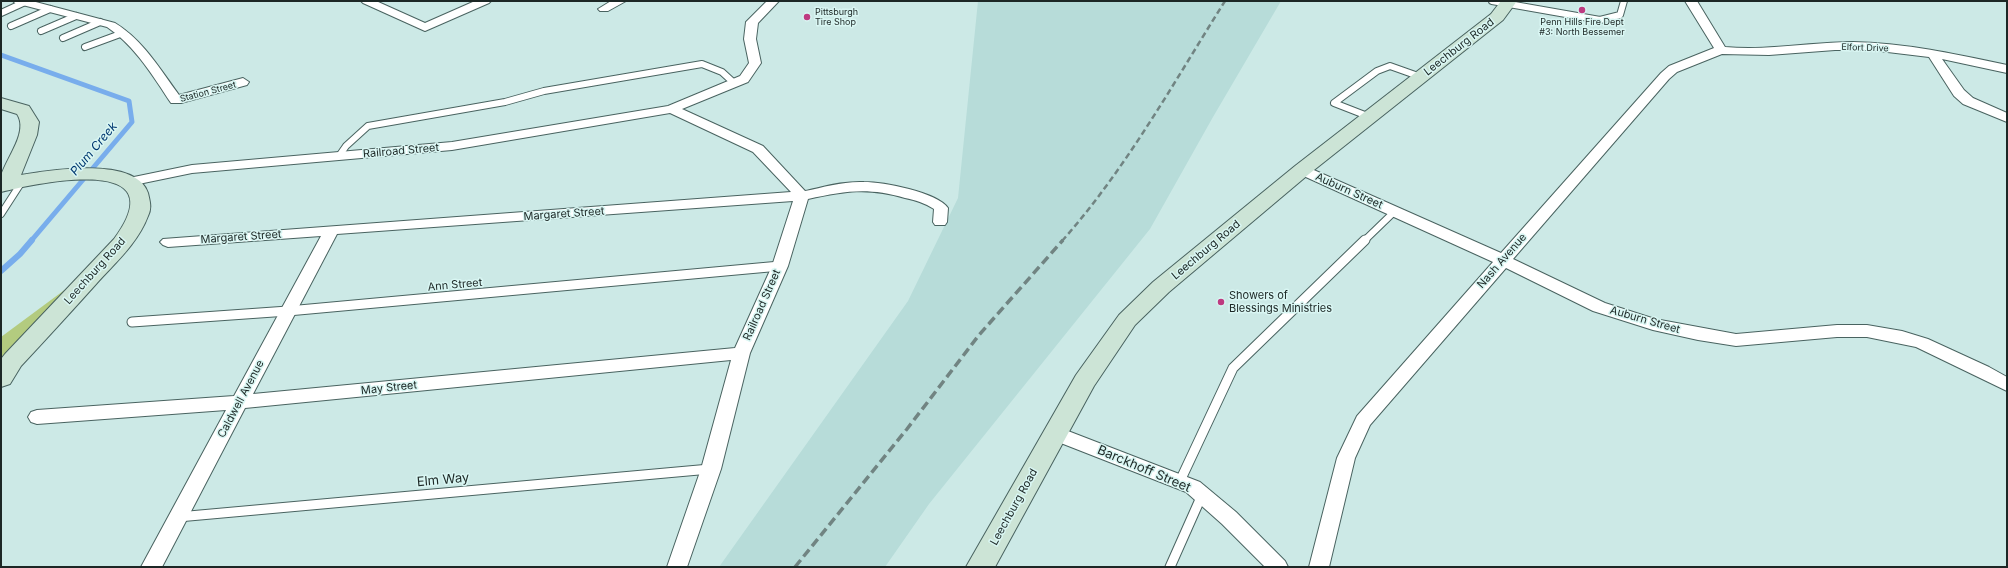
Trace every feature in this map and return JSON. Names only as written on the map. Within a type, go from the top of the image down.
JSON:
[{"type":"street","points":[[366,1],[425,27],[485,1]]},
{"type":"street","points":[[604,9],[620,1]]},
{"type":"street","name":"Railroad Street","points":[[129,182],[192,169],[452,146],[671,109],[744,79],[755,63],[750,39],[752,22],[773,1]]},
{"type":"street","points":[[1691,1],[1721,50]]},
{"type":"street","name":"Station Street","points":[[22,2],[111,25],[123,33],[151,64],[176,100],[243,82]]},
{"type":"street","name":"Leechburg Road","points":[[980,567],[1085,381],[1127,320],[1161,287],[1302,170],[1498,17],[1503,2]]},
{"type":"street","name":"Elfort Drive","points":[[1721,50],[1741,53],[1776,52],[1851,46],[1933,54],[2007,69]]},
{"type":"street","name":"Nash Avenue","points":[[1319,567],[1346,458],[1362,421],[1502,260],[1673,68],[1721,50]]},
{"type":"street","points":[[1933,54],[1959,93],[1968,101],[2007,118]]},
{"type":"street","points":[[1,104],[23,110],[30,124],[29,133],[14,165],[11,183],[67,174],[102,175],[129,182]]},
{"type":"street","points":[[671,109],[758,149],[802,196]]},
{"type":"street","name":"Auburn Street","points":[[1302,170],[1502,260],[1599,307],[1653,324],[1698,334],[1736,340],[1837,332],[1874,332],[1922,343],[1983,371],[2007,385]]},
{"type":"street","name":"Leechburg Road","points":[[1,378],[13,360],[121,244],[133,227],[142,205],[139,192],[129,182]]},
{"type":"street","name":"Margaret Street","points":[[168,242],[802,196],[843,188],[864,186],[936,202],[941,208],[940,222]]},
{"type":"street","name":"Railroad Street","points":[[677,567],[711,469],[741,353],[780,266],[802,196]]},
{"type":"street","name":"Caldwell Avenue","points":[[151,567],[331,231]]},
{"type":"street","name":"May Street","points":[[37,417],[239,402],[741,353]]},
{"type":"street","name":"Barckhoff Street","points":[[1055,433],[1193,487],[1229,518],[1278,567]]},
{"type":"lane","points":[[1503,2],[1600,20],[1620,15],[1624,1]]},
{"type":"lane","points":[[1,13],[22,2]]},
{"type":"lane","points":[[11,26],[50,9]]},
{"type":"lane","points":[[41,31],[76,16]]},
{"type":"lane","points":[[63,38],[100,22]]},
{"type":"lane","points":[[85,47],[123,33]]},
{"type":"lane","points":[[339,156],[346,146],[368,126],[505,102],[544,91],[702,64],[722,72],[734,83]]},
{"type":"lane","points":[[1370,116],[1334,103],[1377,71],[1390,66],[1421,77]]},
{"type":"lane","points":[[1,214],[11,183]]},
{"type":"lane","points":[[1180,481],[1233,368],[1394,212]]},
{"type":"lane","name":"Ann Street","points":[[132,322],[288,311],[780,266]]},
{"type":"lane","name":"Elm Way","points":[[178,518],[711,469]]},
{"type":"lane","points":[[1170,567],[1202,495]]},
{"type":"shaded area","points":[[978,1],[1281,1],[1150,229],[929,504],[885,567],[719,567],[908,301],[958,198]]},
{"type":"green space","points":[[109,257],[1,383],[1,337]]},
{"type":"waterway","name":"Plum Creek","points":[[1,55],[129,101],[132,122],[31,241]]},
{"type":"waterway","name":"Plum Creek","points":[[1,271],[20,254],[32,240]]},
{"type":"railway","points":[[1062,241],[1107,185],[1128,155],[1168,94],[1225,1]]},
{"type":"railway","points":[[795,567],[907,429],[979,335],[1063,240]]},
{"type":"place","name":"Penn Hills Fire Dept #3: North Bessemer","points":[[1582,10]]},
{"type":"place","name":"Pittsburgh Tire Shop","points":[[807,17]]},
{"type":"place","name":"Showers of Blessings Ministries","points":[[1221,302]]}]
